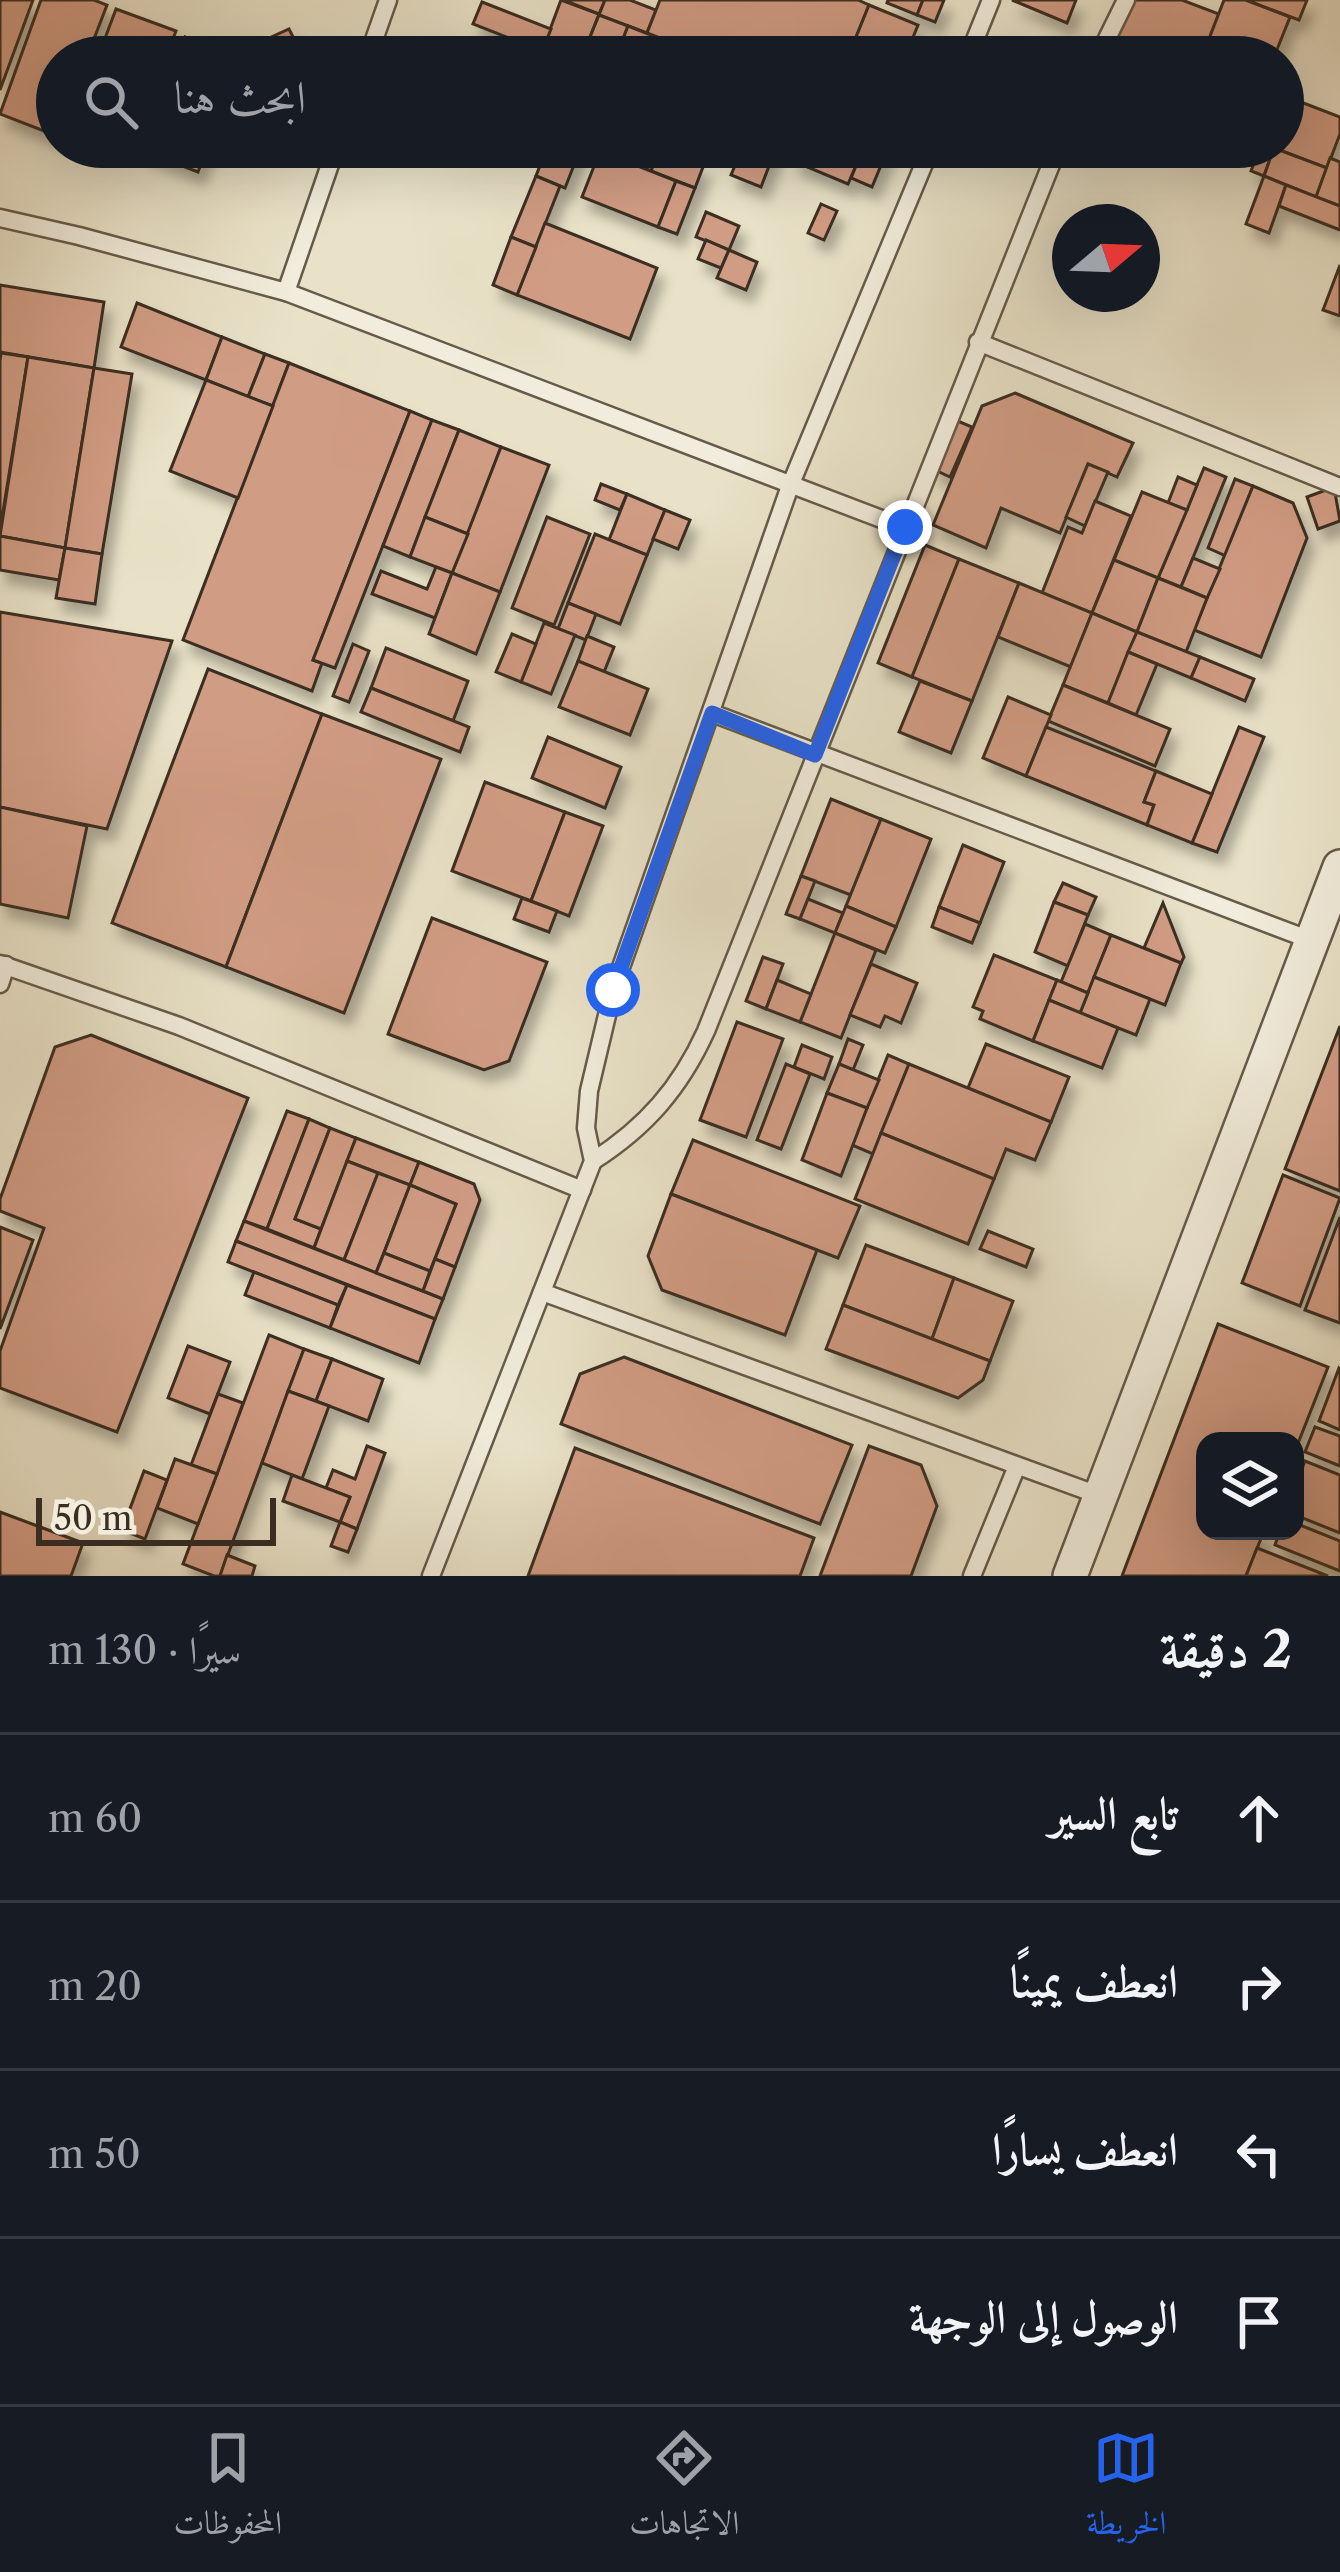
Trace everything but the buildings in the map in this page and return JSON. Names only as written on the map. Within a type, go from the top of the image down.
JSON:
[{"type":"street","points":[[1070,1576],[1338,880]]},
{"type":"lane","points":[[375,36],[388,0]]},
{"type":"lane","points":[[977,36],[992,0]]},
{"type":"lane","points":[[1108,36],[1126,0]]},
{"type":"lane","points":[[286,292],[329,168]]},
{"type":"lane","points":[[593,1161],[586,1128],[604,1018],[790,486],[922,168]]},
{"type":"lane","points":[[431,1576],[593,1161],[649,1119],[692,1063],[1049,168]]},
{"type":"lane","points":[[0,218],[286,292],[905,527]]},
{"type":"lane","points":[[978,342],[1340,487]]},
{"type":"lane","points":[[712,713],[1312,941]]},
{"type":"lane","points":[[0,984],[3,964],[179,1025],[582,1190]]},
{"type":"lane","points":[[542,1292],[1101,1496]]},
{"type":"lane","points":[[972,1576],[1017,1466]]},
{"type":"route","points":[[613,990],[712,713],[815,755],[905,527]]}]
